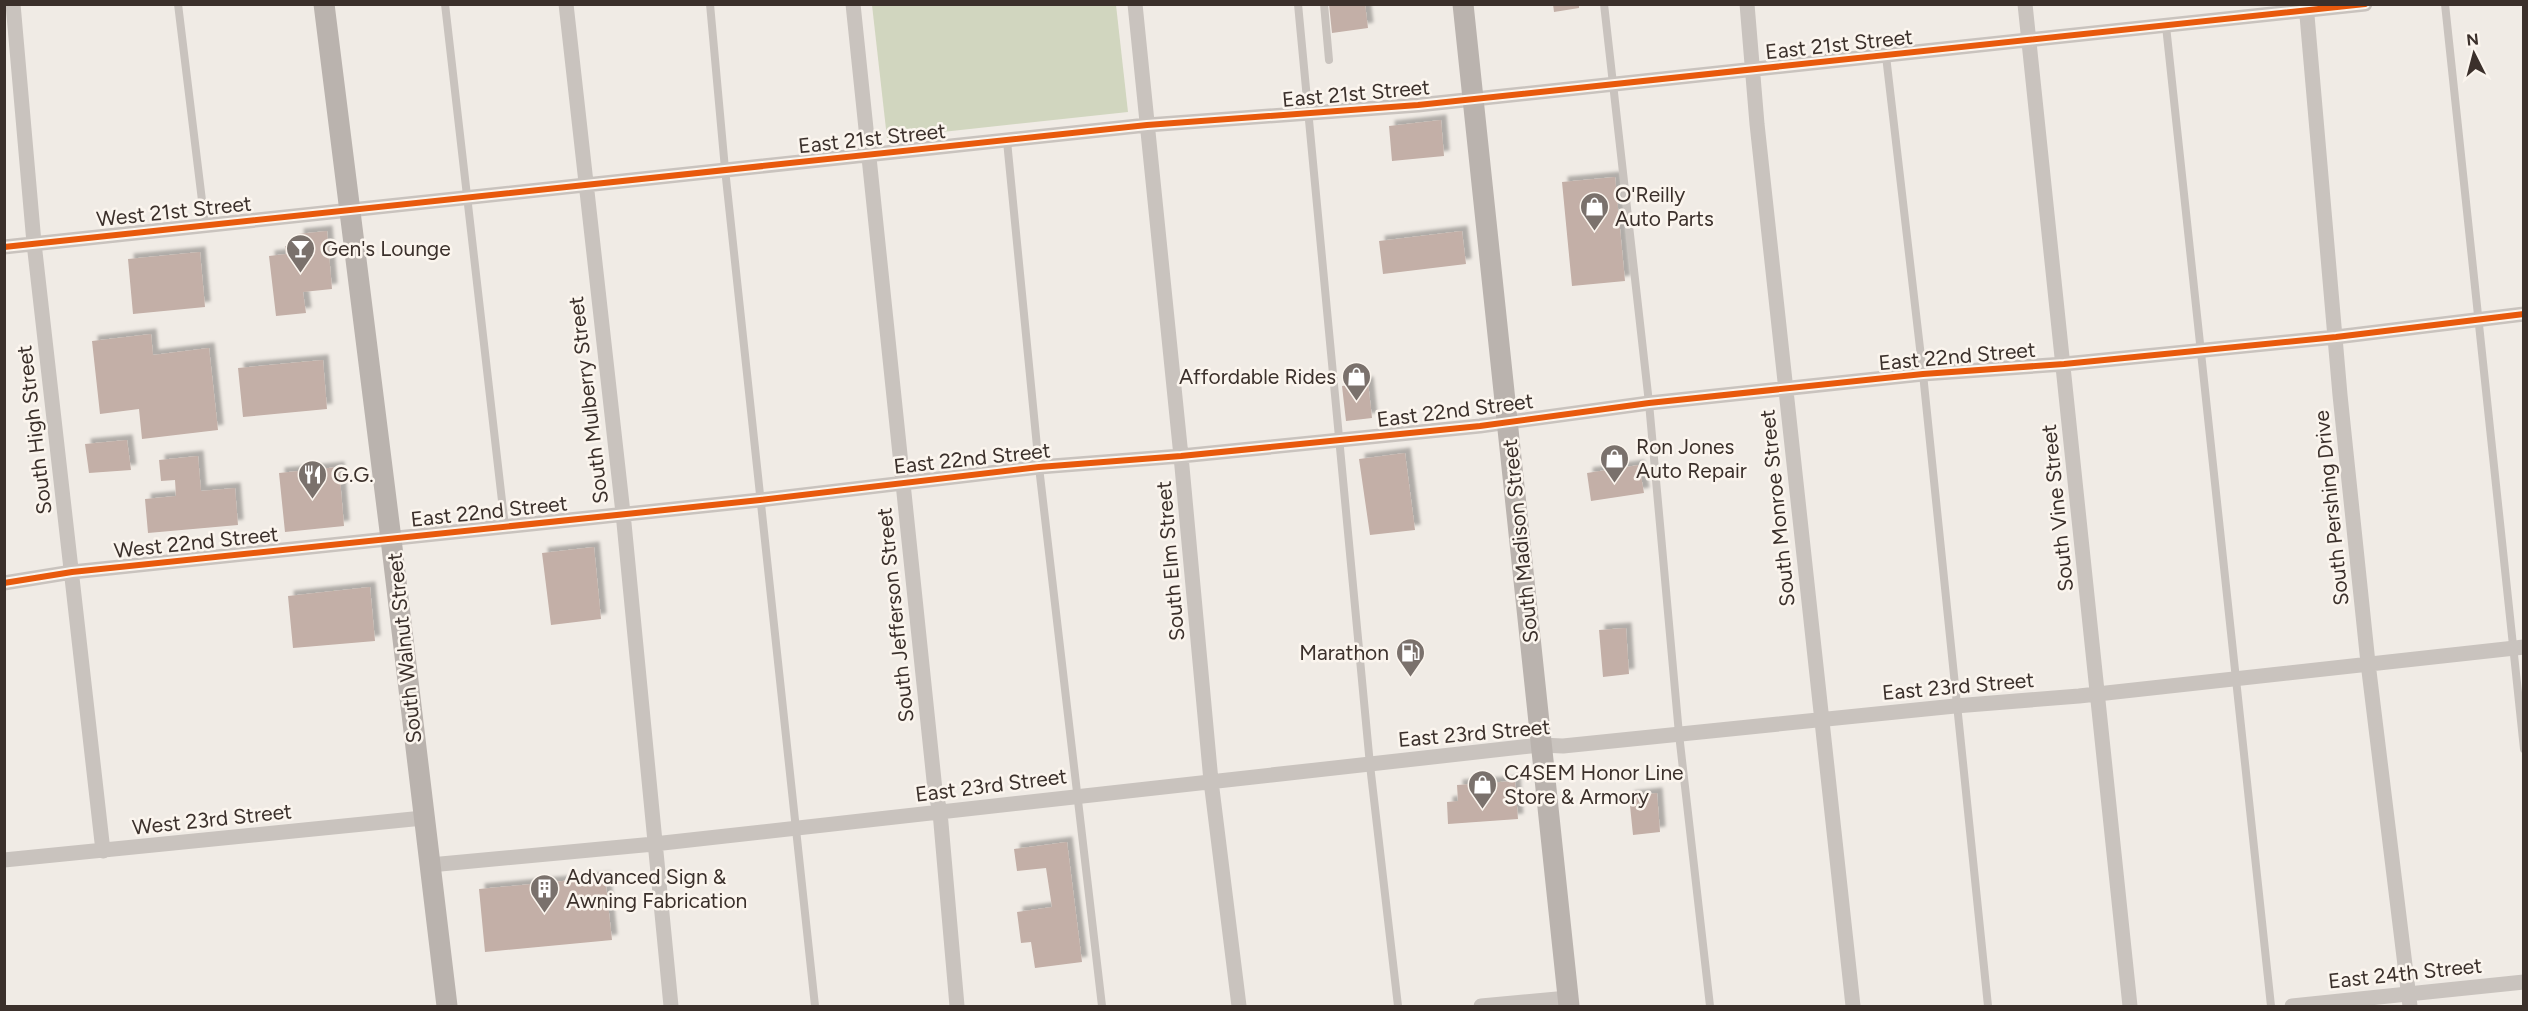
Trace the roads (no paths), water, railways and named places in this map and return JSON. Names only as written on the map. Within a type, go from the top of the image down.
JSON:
[{"type":"main road","name":"South Walnut Street","points":[[324,4],[447,1006]]},
{"type":"main road","name":"South Madison Street","points":[[1463,4],[1568,1002]]},
{"type":"street","name":"South High Street","points":[[13,4],[34,243],[103,851]]},
{"type":"street","name":"South Mulberry Street","points":[[566,4],[623,513],[671,1006]]},
{"type":"street","name":"South Jefferson Street","points":[[853,4],[935,790],[940,812],[957,1006]]},
{"type":"street","name":"South Elm Street","points":[[1135,4],[1211,780],[1239,1006]]},
{"type":"street","name":"South Monroe Street","points":[[1747,4],[1785,390],[1853,1006]]},
{"type":"street","name":"South Vine Street","points":[[2025,4],[2130,1006]]},
{"type":"street","name":"East 21st Street","points":[[348,209],[1147,125],[1309,114],[1472,99],[2029,42],[2306,8],[2365,4]]},
{"type":"street","name":"South Pershing Drive","points":[[2306,8],[2368,663],[2409,1000]]},
{"type":"street","name":"West 21st Street","points":[[4,247],[348,209]]},
{"type":"street","name":"East 22nd Street","points":[[391,539],[760,500],[1039,467],[1181,456],[1923,374],[2064,364],[2336,337],[2523,314]]},
{"type":"street","name":"West 22nd Street","points":[[4,583],[72,572],[391,539]]},
{"type":"street","name":"East 23rd Street","points":[[430,865],[654,844],[1540,745],[1563,746],[1955,705],[2097,694],[2518,648]]},
{"type":"street","name":"West 23rd Street","points":[[4,860],[423,818]]},
{"type":"street","name":"East 24th Street","points":[[2292,1006],[2409,1000],[2523,982]]},
{"type":"street","points":[[1481,1006],[1568,1002]]},
{"type":"lane","points":[[178,4],[205,225]]},
{"type":"lane","points":[[445,4],[505,527]]},
{"type":"lane","points":[[710,4],[724,169],[815,1006]]},
{"type":"lane","points":[[1298,4],[1370,765],[1398,1006]]},
{"type":"lane","points":[[1324,4],[1329,60]]},
{"type":"lane","points":[[1604,4],[1648,403],[1679,734],[1710,1006]]},
{"type":"lane","points":[[2445,4],[2477,320],[2518,648],[2523,749]]},
{"type":"lane","points":[[2166,26],[2271,1006]]},
{"type":"lane","points":[[1886,56],[1923,374],[1955,705],[1988,1006]]},
{"type":"lane","points":[[1006,141],[1039,467],[1102,1006]]},
{"type":"place","name":"O'Reilly Auto Parts","points":[[1594,232]]},
{"type":"place","name":"Gen's Lounge","points":[[301,274]]},
{"type":"place","name":"Affordable Rides","points":[[1357,402]]},
{"type":"place","name":"Ron Jones Auto Repair","points":[[1615,484]]},
{"type":"place","name":"G.G.","points":[[312,500]]},
{"type":"place","name":"Marathon","points":[[1410,678]]},
{"type":"place","name":"C4SEM Honor Line Store & Armory","points":[[1483,810]]},
{"type":"place","name":"Advanced Sign & Awning Fabrication","points":[[545,914]]}]
